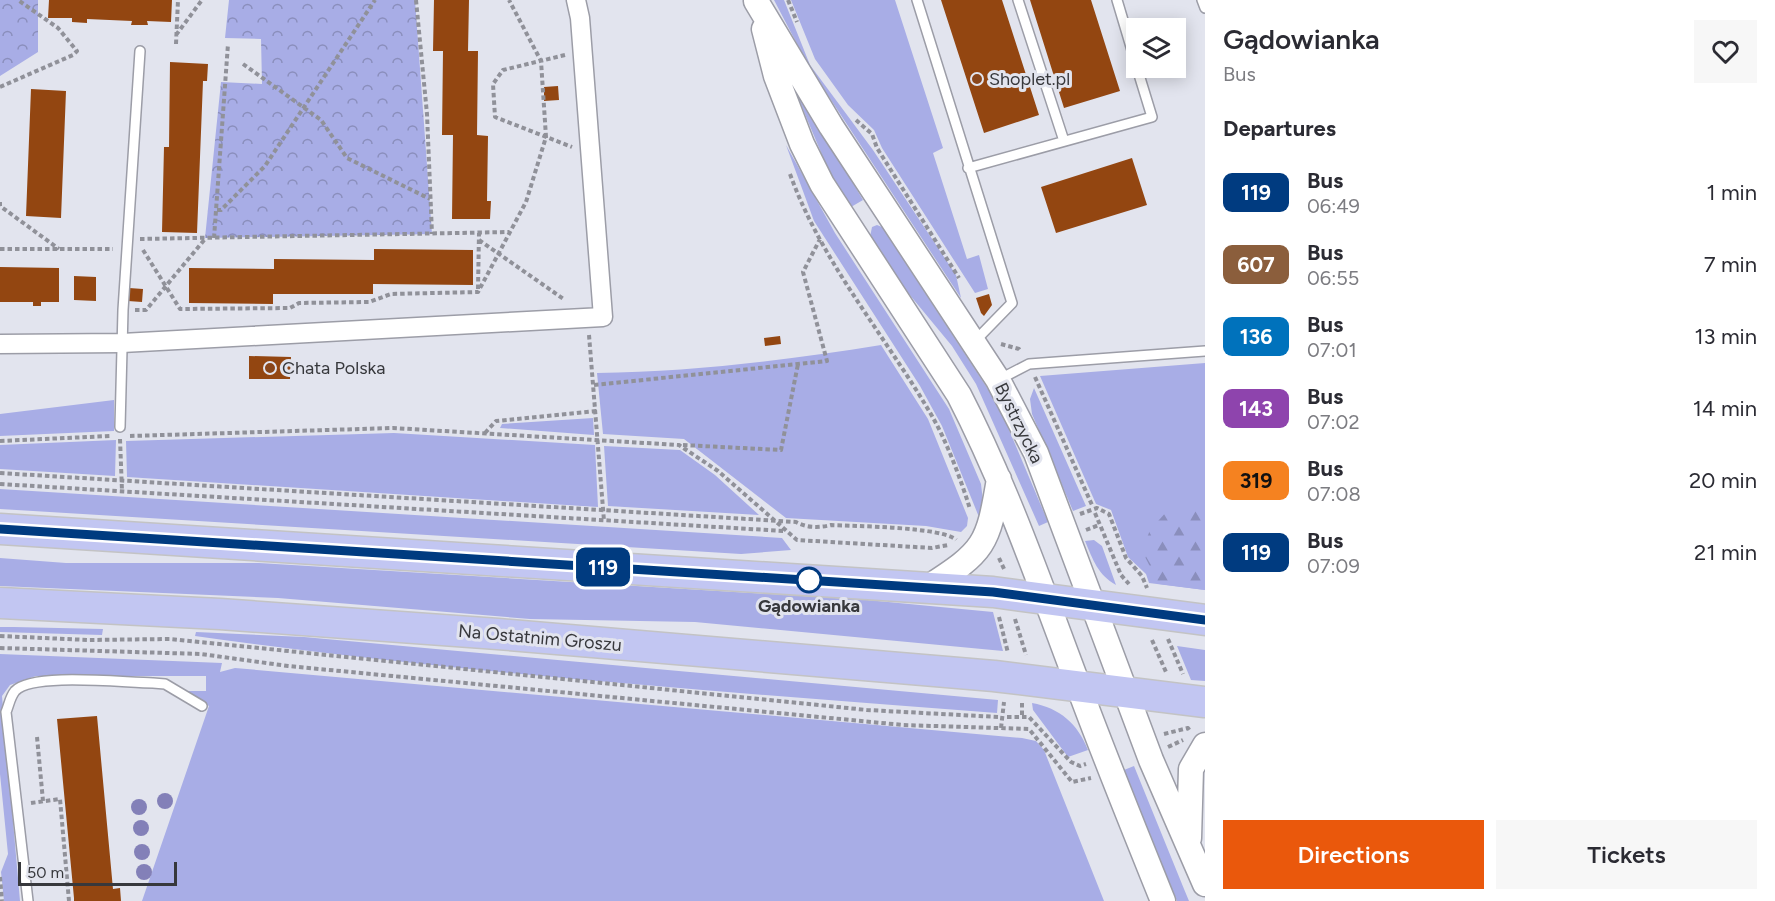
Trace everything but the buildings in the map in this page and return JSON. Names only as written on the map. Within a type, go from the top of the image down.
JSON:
[{"type":"main road","points":[[0,529],[993,592],[1205,620]]},
{"type":"main road","name":"Na Ostatnim Groszu","points":[[0,603],[220,614],[510,635],[994,676],[1127,694],[1196,692]]},
{"type":"street","points":[[0,344],[122,343],[603,317],[583,50],[576,0]]},
{"type":"street","name":"Bystrzycka","points":[[756,0],[831,126],[998,380],[1036,453],[1151,760],[1205,884]]},
{"type":"street","name":"Bystrzycka","points":[[756,0],[776,76],[802,144],[822,184],[959,395],[999,479],[1163,901]]},
{"type":"street","points":[[860,243],[857,226],[867,215],[880,214],[894,224]]},
{"type":"street","points":[[927,588],[964,563],[984,542],[991,523],[999,479]]},
{"type":"street","points":[[1188,847],[1191,769],[1199,740]]},
{"type":"lane","points":[[917,0],[1012,303],[974,342]]},
{"type":"lane","points":[[1018,0],[1064,141]]},
{"type":"lane","points":[[1117,0],[1126,30]]},
{"type":"lane","points":[[1203,0],[1205,8]]},
{"type":"lane","points":[[120,431],[123,310],[140,51]]},
{"type":"lane","points":[[968,168],[1152,117],[1140,78]]},
{"type":"lane","points":[[998,380],[1029,364],[1205,351]]},
{"type":"lane","points":[[28,901],[6,712],[16,690],[27,684],[79,680],[165,684],[201,706]]},
{"type":"path","points":[[0,87],[73,55],[77,51],[58,28],[18,0]]},
{"type":"path","points":[[176,44],[178,0]]},
{"type":"path","points":[[176,35],[202,0]]},
{"type":"path","points":[[217,210],[221,210],[265,166],[375,0]]},
{"type":"path","points":[[416,0],[427,114],[432,234]]},
{"type":"path","points":[[478,292],[526,202],[546,136],[542,60],[509,0]]},
{"type":"path","points":[[214,238],[228,44]]},
{"type":"path","points":[[583,50],[503,70],[493,84],[495,117],[590,153]]},
{"type":"path","points":[[243,64],[321,120],[347,158],[430,199]]},
{"type":"path","points":[[787,165],[809,221],[854,297],[933,417],[971,512]]},
{"type":"path","points":[[0,202],[0,206],[60,250]]},
{"type":"path","points":[[478,292],[479,232]]},
{"type":"path","points":[[478,292],[391,294],[369,302],[299,303],[290,308],[180,309],[136,239],[509,232]]},
{"type":"path","points":[[123,310],[146,310],[167,288],[205,238]]},
{"type":"path","points":[[594,386],[827,361],[803,272],[820,239]]},
{"type":"path","points":[[479,240],[588,318],[604,521]]},
{"type":"path","points":[[0,249],[127,249]]},
{"type":"path","points":[[0,441],[120,431],[393,428],[781,450],[798,364]]},
{"type":"path","points":[[485,433],[496,421],[597,411]]},
{"type":"path","points":[[120,431],[122,491]]},
{"type":"path","points":[[0,472],[773,521],[796,522],[813,527],[831,525],[947,534],[956,543],[932,548],[797,540],[773,521],[718,471],[679,445]]},
{"type":"path","points":[[0,484],[785,531]]},
{"type":"path","points":[[1131,586],[1121,575],[1094,511],[1104,510],[1109,514],[1126,558],[1145,583]]},
{"type":"path","points":[[999,558],[1003,562]]},
{"type":"path","points":[[997,609],[1009,654]]},
{"type":"path","points":[[1013,612],[1026,656]]},
{"type":"path","points":[[0,636],[87,640],[170,639],[867,711],[998,717]]},
{"type":"path","points":[[1152,640],[1170,681]]},
{"type":"path","points":[[1170,643],[1196,692]]},
{"type":"path","points":[[0,648],[201,654],[288,666],[903,725],[1029,729],[1072,782],[1087,777],[1080,766],[1071,762],[1029,717],[1007,717]]},
{"type":"path","points":[[1001,728],[1005,697]]},
{"type":"path","points":[[1022,699],[1022,717]]},
{"type":"path","points":[[1162,734],[1188,728],[1199,740]]},
{"type":"path","points":[[37,737],[43,801]]},
{"type":"path","points":[[1080,766],[1095,760]]},
{"type":"path","points":[[18,804],[60,799],[69,901]]},
{"type":"path","points":[[0,877],[2,901]]},
{"type":"green space","points":[[0,0],[38,0],[38,52],[0,76]]},
{"type":"green space","points":[[229,0],[415,0],[432,234],[205,238],[221,82],[262,84],[261,39],[225,38]]},
{"type":"green space","points":[[774,0],[784,0],[810,65],[873,150],[956,275],[961,298],[808,65]]},
{"type":"green space","points":[[791,0],[895,0],[943,148],[933,153],[967,259],[979,255],[988,289],[975,293],[882,148],[874,130],[848,105],[815,59]]},
{"type":"green space","points":[[799,92],[863,200],[851,207],[828,169],[796,93]]},
{"type":"green space","points":[[786,145],[835,233],[949,409],[981,484],[984,510],[981,522],[942,426],[920,386],[814,221]]},
{"type":"green space","points":[[877,225],[882,227],[999,406],[1048,522],[1039,526],[976,384],[952,346],[904,288],[870,237],[872,227]]},
{"type":"green space","points":[[881,345],[928,419],[968,518],[967,526],[961,532],[926,526],[786,518],[684,439],[603,434],[597,373],[740,364]]},
{"type":"green space","points":[[1205,363],[1205,590],[1149,583],[1146,574],[1128,557],[1111,510],[1096,504],[1040,376]]},
{"type":"green space","points":[[1034,388],[1086,506],[1073,511],[1032,414],[1030,399]]},
{"type":"green space","points":[[114,400],[114,431],[0,436],[0,414]]},
{"type":"green space","points":[[593,418],[594,435],[500,428],[502,424]]},
{"type":"green space","points":[[394,433],[595,445],[598,507],[127,477],[126,441]]},
{"type":"green space","points":[[116,440],[115,476],[0,469],[0,445]]},
{"type":"green space","points":[[604,446],[680,450],[715,475],[759,515],[608,506]]},
{"type":"green space","points":[[0,489],[782,538],[791,550],[741,554],[0,509]]},
{"type":"green space","points":[[1168,510],[1205,510],[1205,590],[1159,584],[1142,551],[1150,530]]},
{"type":"green space","points":[[1094,540],[1102,546],[1116,585],[1100,572],[1094,561],[1085,541]]},
{"type":"green space","points":[[0,558],[66,563],[259,563],[867,600],[993,612],[1003,651],[695,622],[530,619],[278,598],[0,586]]},
{"type":"green space","points":[[0,627],[103,629],[102,635],[0,632]]},
{"type":"green space","points":[[196,632],[304,637],[998,700],[997,713],[495,672],[195,636]]},
{"type":"green space","points":[[1177,646],[1205,650],[1205,681],[1191,680]]},
{"type":"green space","points":[[0,654],[222,663],[220,672],[235,668],[1036,741],[1044,750],[1104,901],[142,901],[209,706],[186,691],[206,691],[206,676],[36,676],[10,685],[2,696],[20,901],[4,901],[1,872],[8,854],[0,774]]},
{"type":"green space","points":[[1032,703],[1051,709],[1067,719],[1079,732],[1088,750],[1068,757],[1033,710]]},
{"type":"green space","points":[[1134,766],[1189,901],[1177,901],[1124,770]]},
{"type":"bus line","name":"119","points":[[0,529],[993,592],[1205,620]]},
{"type":"place","name":"Shoplet.pl","points":[[977,79]]},
{"type":"place","name":"Chata Polska","points":[[270,368]]},
{"type":"place","name":"Gądowianka","points":[[809,580]]}]
